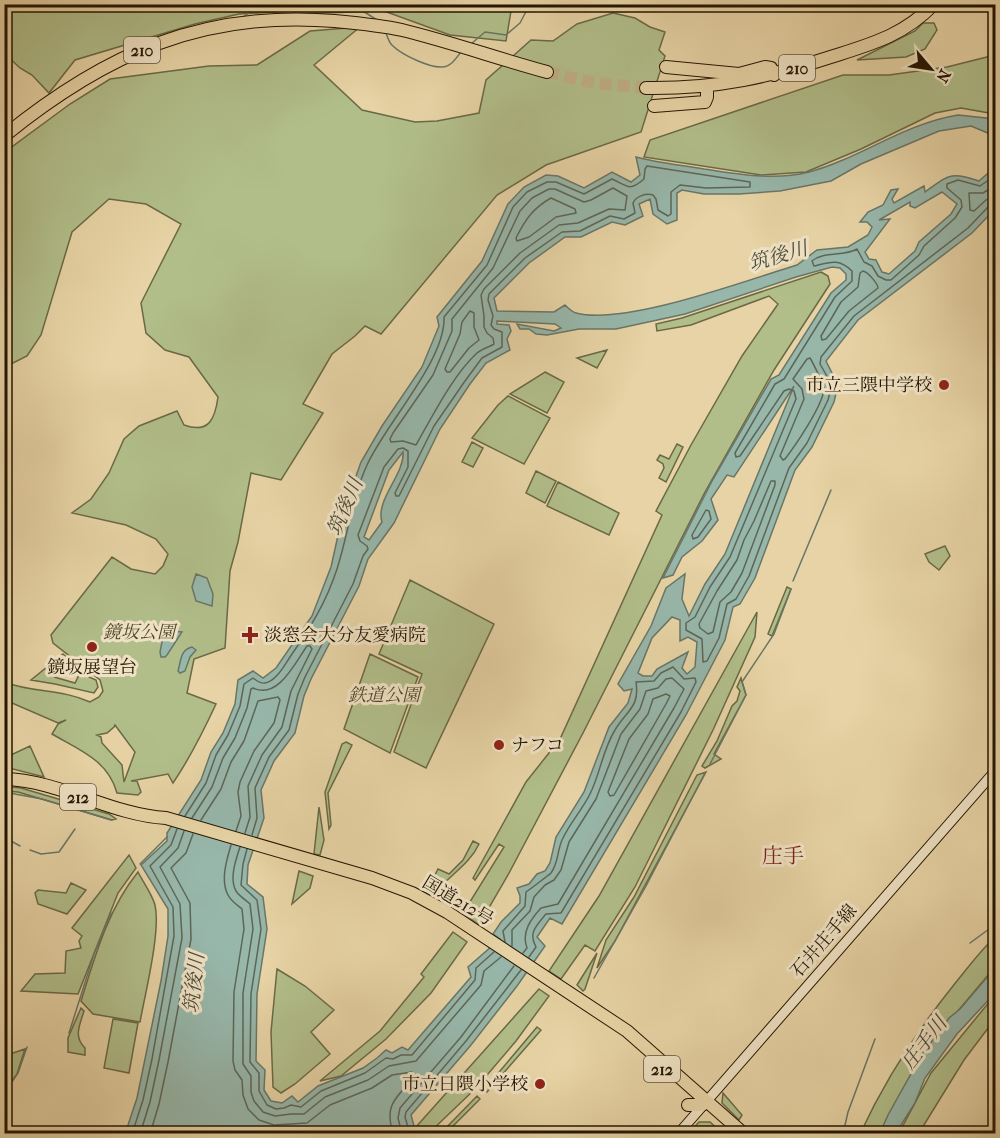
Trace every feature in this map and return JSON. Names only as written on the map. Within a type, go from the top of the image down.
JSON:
[{"type":"highway","name":"210","points":[[646,88],[706,87],[774,75],[875,43],[900,32],[934,4]]},
{"type":"highway","name":"210","points":[[4,136],[81,80],[136,51],[207,29],[251,22],[301,18],[371,24],[401,30],[547,72]]},
{"type":"highway","points":[[666,67],[739,74],[765,67],[771,68],[774,75]]},
{"type":"highway","points":[[654,106],[705,102],[708,97],[706,87]]},
{"type":"highway","name":"国道212号","points":[[4,779],[52,788],[288,858],[378,888],[439,912],[624,1034],[656,1064],[704,1102]]},
{"type":"highway","points":[[688,1105],[704,1102],[705,1086]]},
{"type":"highway","name":"212","points":[[704,1102],[734,1134]]},
{"type":"highway","name":"212","points":[[704,1102],[744,1134]]},
{"type":"main road","name":"石井庄手線","points":[[678,1134],[996,770]]},
{"type":"green space","points":[[5,5],[512,5],[506,41],[450,35],[384,11],[294,14],[294,11],[239,14],[195,24],[75,60],[49,93],[32,75],[20,68],[5,54]]},
{"type":"green space","name":"鏡坂公園","points":[[613,13],[635,18],[650,27],[665,32],[659,50],[665,56],[641,132],[546,165],[497,195],[381,334],[365,326],[332,354],[303,404],[323,413],[281,480],[251,473],[230,571],[225,648],[194,659],[187,693],[216,704],[206,725],[173,783],[168,774],[131,781],[137,781],[141,792],[138,795],[117,793],[113,782],[100,764],[52,734],[58,724],[66,720],[58,723],[5,700],[4,682],[69,695],[90,702],[99,697],[103,691],[100,680],[53,643],[51,635],[112,557],[131,569],[155,574],[163,566],[168,554],[156,539],[126,525],[72,513],[91,499],[109,473],[124,439],[139,426],[177,411],[184,425],[199,428],[205,426],[213,418],[218,397],[189,357],[165,350],[146,333],[141,303],[181,224],[146,204],[109,199],[72,232],[41,335],[27,356],[7,366],[4,362],[5,152],[70,104],[110,79],[209,66],[257,65],[310,31],[360,27],[314,65],[362,110],[415,122],[437,121],[479,113],[486,80],[531,40],[553,41],[577,24]],"holes":[[[115,725],[135,752],[124,782],[122,765],[97,735],[107,733]]]},
{"type":"green space","points":[[923,23],[934,23],[937,30],[925,49],[906,57],[857,60],[915,31]]},
{"type":"green space","points":[[995,55],[995,114],[961,108],[935,113],[861,149],[806,172],[761,175],[644,157],[650,140],[843,75],[889,75],[947,67]]},
{"type":"green space","points":[[821,272],[828,276],[830,284],[774,370],[705,492],[583,733],[479,925],[463,913],[504,847],[499,844],[475,880],[473,878],[526,782],[560,739],[662,515],[656,511],[742,356],[778,304],[769,296],[691,325],[657,331],[656,324],[682,318]]},
{"type":"green space","points":[[607,350],[597,368],[577,358]]},
{"type":"green space","points":[[545,372],[564,382],[547,413],[510,394]]},
{"type":"green space","points":[[508,396],[550,418],[524,464],[472,438]]},
{"type":"green space","points":[[472,442],[483,448],[473,467],[462,462]]},
{"type":"green space","points":[[677,444],[683,447],[666,482],[659,478],[664,468],[663,464],[657,460],[660,455],[669,459]]},
{"type":"green space","points":[[536,471],[556,481],[545,503],[526,493]]},
{"type":"green space","points":[[558,482],[619,513],[609,535],[547,506]]},
{"type":"green space","points":[[945,546],[950,556],[939,570],[929,562],[925,554]]},
{"type":"green space","points":[[410,580],[494,624],[426,768],[394,752],[422,674],[379,654]]},
{"type":"green space","points":[[787,587],[791,589],[772,636],[768,634]]},
{"type":"green space","points":[[757,612],[755,637],[713,730],[635,887],[595,951],[585,945],[561,979],[549,971],[599,896]]},
{"type":"green space","points":[[63,654],[82,671],[59,664],[54,677],[75,683],[80,673],[96,680],[98,687],[94,693],[31,680]]},
{"type":"green space","name":"鉄道公園","points":[[370,654],[418,677],[390,753],[344,729]]},
{"type":"green space","points":[[741,678],[746,695],[714,754],[721,759],[705,768],[702,766],[717,741],[732,706],[737,701],[740,691],[737,687]]},
{"type":"green space","points":[[346,742],[352,745],[328,793],[331,825],[329,829],[325,792],[342,744]]},
{"type":"green space","points":[[30,746],[44,777],[5,767],[5,755],[11,755]]},
{"type":"green space","points":[[706,772],[615,941],[597,968],[606,940],[634,897],[697,775]]},
{"type":"green space","points":[[4,786],[21,788],[109,814],[116,819],[112,820],[18,792],[5,791]]},
{"type":"green space","points":[[319,807],[324,840],[320,855],[314,854]]},
{"type":"green space","points":[[473,841],[479,844],[469,859],[433,896],[426,893],[438,869],[449,874],[463,860]]},
{"type":"green space","points":[[129,855],[136,868],[118,893],[78,994],[21,991],[35,974],[65,973],[66,951],[81,948],[79,941],[82,936],[72,928]]},
{"type":"green space","points":[[299,871],[313,876],[310,888],[292,904]]},
{"type":"green space","points":[[138,872],[154,901],[156,916],[149,980],[140,1022],[93,1014],[81,1001],[110,917]]},
{"type":"green space","points":[[71,883],[86,890],[67,914],[38,904],[35,893],[38,890],[66,893]]},
{"type":"green space","points":[[453,932],[467,942],[431,993],[386,1039],[341,1076],[320,1081],[380,1031],[424,977],[421,974]]},
{"type":"green space","points":[[995,937],[995,967],[946,1025],[882,1133],[860,1134],[891,1076],[926,1021]]},
{"type":"green space","points":[[597,953],[585,989],[583,991],[577,985]]},
{"type":"green space","points":[[277,969],[305,986],[334,1010],[311,1032],[330,1054],[281,1093],[273,1087],[271,1032]]},
{"type":"green space","points":[[539,989],[549,996],[516,1041],[476,1088],[429,1133],[418,1133],[416,1127]]},
{"type":"green space","points":[[995,995],[995,1019],[964,1060],[919,1133],[899,1133],[931,1073]]},
{"type":"green space","points":[[81,1008],[84,1011],[78,1035],[85,1048],[85,1055],[68,1052],[68,1038]]},
{"type":"green space","points":[[113,1019],[138,1023],[129,1073],[104,1068]]},
{"type":"green space","points":[[537,1027],[541,1030],[487,1092],[484,1090]]},
{"type":"green space","points":[[25,1049],[17,1074],[6,1089],[4,1056]]},
{"type":"green space","points":[[723,1093],[742,1115],[739,1120],[722,1103]]},
{"type":"green space","points":[[477,1096],[480,1099],[447,1132],[444,1130]]},
{"type":"green space","points":[[699,1122],[710,1122],[722,1133],[689,1133]]},
{"type":"water","name":"筑後川","points":[[958,115],[995,119],[995,136],[971,126],[939,131],[861,164],[831,181],[780,191],[704,194],[682,190],[677,193],[677,220],[667,224],[653,214],[650,199],[639,204],[643,216],[625,225],[612,222],[581,237],[565,237],[529,263],[494,298],[497,311],[554,312],[565,305],[576,313],[598,315],[624,313],[686,300],[797,265],[817,250],[848,247],[868,235],[872,227],[867,222],[860,222],[868,212],[883,205],[891,190],[898,189],[892,199],[894,203],[924,186],[925,192],[950,176],[962,176],[979,181],[995,167],[995,209],[972,233],[858,320],[826,361],[838,385],[834,402],[812,447],[795,470],[755,578],[740,604],[733,607],[725,640],[686,715],[562,924],[550,918],[537,937],[545,946],[517,986],[471,1045],[411,1115],[416,1133],[125,1134],[137,1098],[168,936],[168,909],[141,865],[167,841],[167,833],[201,780],[211,752],[223,733],[235,704],[238,680],[253,671],[263,678],[276,668],[312,616],[331,567],[343,513],[361,462],[422,367],[439,326],[437,317],[482,261],[508,204],[524,187],[546,175],[558,176],[584,188],[612,172],[631,182],[640,175],[636,157],[743,175],[796,175],[828,166],[900,133],[938,119]],"holes":[[[942,192],[957,204],[951,214],[919,242],[915,251],[889,274],[882,272],[876,260],[869,259],[865,252],[890,219],[879,220],[910,202],[910,206],[915,208]],[[832,267],[840,268],[846,274],[846,280],[831,293],[779,375],[771,379],[712,481],[663,578],[673,575],[682,557],[702,541],[718,520],[711,499],[727,475],[734,477],[794,386],[725,554],[705,584],[689,616],[682,599],[685,574],[666,588],[651,626],[618,684],[624,691],[632,689],[628,703],[609,727],[584,792],[556,837],[550,863],[545,871],[537,874],[529,884],[517,888],[520,903],[501,922],[493,934],[500,939],[468,967],[471,977],[408,1050],[402,1047],[392,1053],[386,1050],[363,1068],[318,1086],[298,1102],[292,1096],[282,1103],[271,1101],[264,1090],[265,1070],[256,1061],[257,994],[267,929],[263,897],[247,884],[248,865],[264,818],[261,790],[274,761],[295,733],[304,696],[311,679],[359,586],[368,559],[394,523],[440,429],[486,363],[510,350],[507,339],[511,331],[509,325],[497,324],[497,321],[555,324],[561,328],[554,331],[517,324],[520,329],[529,329],[536,334],[547,335],[579,329],[616,329],[685,314]],[[403,452],[400,469],[383,505],[382,522],[369,540],[364,537],[389,470]],[[672,617],[680,620],[680,641],[688,637],[697,642],[695,667],[687,674],[682,668],[688,652],[657,669],[652,676],[643,676],[638,673],[652,638]]]},
{"type":"water","points":[[196,574],[207,578],[213,594],[212,606],[196,601],[192,587]]},
{"type":"water","points":[[164,632],[182,632],[167,655],[161,657]]},
{"type":"water","points":[[192,647],[196,650],[190,657],[185,671],[180,673],[178,671],[182,656],[188,648]]},
{"type":"water","points":[[995,968],[995,993],[957,1034],[925,1078],[915,1103],[896,1133],[880,1133],[921,1056],[949,1018],[960,1009]]},
{"type":"waterway","points":[[243,17],[262,4]]},
{"type":"waterway","points":[[352,4],[377,20]]},
{"type":"waterway","points":[[471,44],[485,32],[506,35],[520,23],[530,4]]},
{"type":"waterway","points":[[386,33],[390,43],[397,50],[437,67],[448,66],[461,52]]},
{"type":"waterway","points":[[793,581],[831,490]]},
{"type":"waterway","points":[[710,764],[746,695],[742,682],[774,634],[791,589]]},
{"type":"waterway","points":[[594,978],[646,886],[705,773]]},
{"type":"waterway","points":[[4,792],[42,799],[111,820]]},
{"type":"waterway","points":[[30,850],[41,854],[59,852],[75,829]]},
{"type":"waterway","points":[[4,837],[20,846]]},
{"type":"waterway","points":[[140,864],[167,837]]},
{"type":"waterway","points":[[69,1033],[95,951],[111,913]]},
{"type":"waterway","points":[[970,943],[996,924]]},
{"type":"waterway","points":[[843,1134],[848,1112],[875,1039]]},
{"type":"waterway","points":[[7,1089],[18,1073],[27,1047]]},
{"type":"tunnel","points":[[547,72],[594,83],[646,88]]},
{"type":"place","name":"市立三隈中学校","points":[[944,385]]},
{"type":"place","name":"淡窓会大分友愛病院","points":[[250,635]]},
{"type":"place","name":"鏡坂展望台","points":[[92,647]]},
{"type":"place","name":"ナフコ","points":[[499,745]]},
{"type":"place","name":"市立日隈小学校","points":[[540,1084]]},
{"type":"district","name":"庄手","points":[[783,856]]},
{"type":"water label","name":"庄手川","points":[[924,1043]]}]
